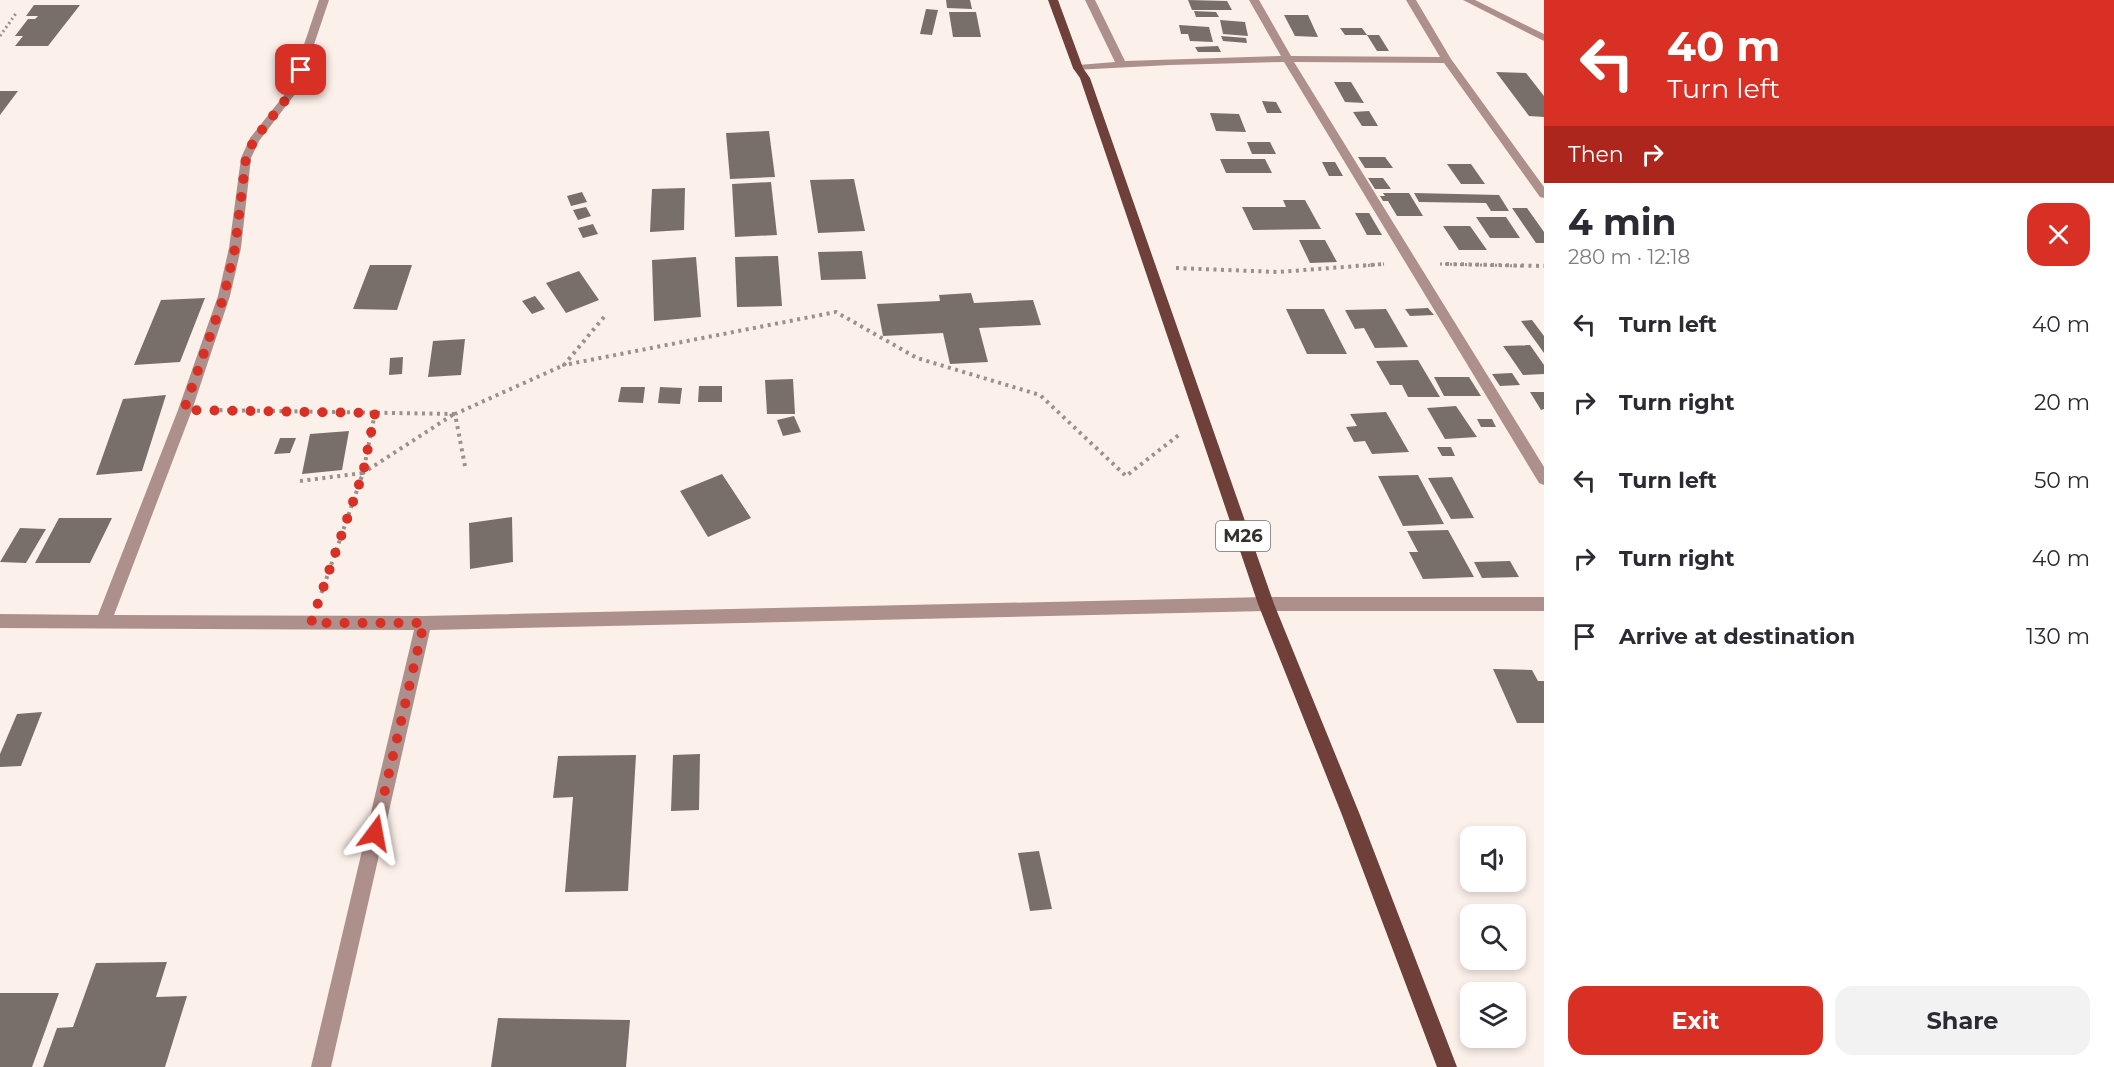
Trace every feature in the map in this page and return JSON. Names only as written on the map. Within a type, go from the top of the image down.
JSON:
[{"type":"main road","name":"M26","points":[[1053,0],[1078,68],[1085,78],[1266,604],[1351,814],[1447,1067]]},
{"type":"street","points":[[103,622],[184,410],[224,296],[235,248],[246,158],[254,140],[294,89],[324,0]]},
{"type":"street","points":[[1090,0],[1121,64]]},
{"type":"street","points":[[1254,0],[1287,60],[1410,263],[1487,382],[1544,479]]},
{"type":"street","points":[[1411,0],[1447,60],[1544,195]]},
{"type":"street","points":[[1468,0],[1544,38]]},
{"type":"street","points":[[1078,68],[1121,64],[1287,60],[1447,60]]},
{"type":"street","points":[[0,621],[424,623],[1266,604],[1544,604]]},
{"type":"street","points":[[321,1067],[424,623]]},
{"type":"path","points":[[0,36],[17,12]]},
{"type":"path","points":[[1151,268],[1278,272],[1410,263],[1544,267]]},
{"type":"path","points":[[300,482],[363,473],[454,414],[564,365],[836,312],[917,358],[1040,395],[1126,476],[1202,416]]},
{"type":"path","points":[[564,365],[604,317]]},
{"type":"path","points":[[184,410],[454,414]]},
{"type":"path","points":[[311,623],[363,473],[375,413]]},
{"type":"path","points":[[454,414],[465,466]]},
{"type":"building","points":[[946,0],[970,0],[972,9],[947,8]]},
{"type":"building","points":[[1188,0],[1227,1],[1232,10],[1192,10]]},
{"type":"building","points":[[34,5],[80,5],[48,46],[15,46],[23,36],[15,36],[28,19],[35,19],[38,16],[26,16]]},
{"type":"building","points":[[926,9],[938,10],[932,35],[920,34]]},
{"type":"building","points":[[1194,11],[1216,12],[1219,17],[1196,17]]},
{"type":"building","points":[[949,12],[976,12],[981,37],[953,37]]},
{"type":"building","points":[[1284,15],[1308,15],[1318,37],[1295,36]]},
{"type":"building","points":[[1220,20],[1245,22],[1248,36],[1223,34]]},
{"type":"building","points":[[1179,25],[1209,27],[1213,42],[1190,41],[1188,34],[1181,34]]},
{"type":"building","points":[[1340,28],[1362,28],[1367,35],[1345,35]]},
{"type":"building","points":[[1367,35],[1379,35],[1389,51],[1377,51]]},
{"type":"building","points":[[1221,36],[1246,38],[1247,43],[1223,41]]},
{"type":"building","points":[[1218,46],[1221,52],[1198,52],[1195,47]]},
{"type":"building","points":[[1496,72],[1526,73],[1544,96],[1544,117],[1529,116]]},
{"type":"building","points":[[1334,82],[1351,82],[1364,103],[1345,102]]},
{"type":"building","points":[[0,91],[18,91],[0,115]]},
{"type":"building","points":[[1262,101],[1276,102],[1282,113],[1267,113]]},
{"type":"building","points":[[1369,111],[1378,126],[1362,126],[1353,112]]},
{"type":"building","points":[[1210,113],[1239,114],[1246,132],[1216,131]]},
{"type":"building","points":[[769,131],[775,177],[730,179],[726,133]]},
{"type":"building","points":[[1247,142],[1270,142],[1276,154],[1252,154]]},
{"type":"building","points":[[1358,157],[1385,157],[1393,168],[1365,168]]},
{"type":"building","points":[[1220,159],[1265,159],[1272,173],[1226,173]]},
{"type":"building","points":[[1322,162],[1335,162],[1343,176],[1329,176]]},
{"type":"building","points":[[1447,164],[1471,164],[1485,184],[1461,184]]},
{"type":"building","points":[[1368,178],[1383,178],[1391,189],[1375,189]]},
{"type":"building","points":[[854,179],[865,231],[818,233],[810,180]]},
{"type":"building","points":[[771,182],[777,235],[735,237],[732,184]]},
{"type":"building","points":[[685,188],[684,230],[650,232],[652,189]]},
{"type":"building","points":[[582,192],[587,202],[571,206],[567,196]]},
{"type":"building","points":[[1383,193],[1409,193],[1423,216],[1397,216],[1388,201],[1383,201],[1380,196],[1385,196]]},
{"type":"building","points":[[1414,193],[1499,195],[1509,211],[1491,211],[1486,203],[1419,202]]},
{"type":"building","points":[[1283,200],[1305,200],[1321,229],[1253,230],[1242,207],[1286,207]]},
{"type":"building","points":[[586,207],[591,216],[578,220],[573,210]]},
{"type":"building","points":[[1512,208],[1527,208],[1544,232],[1544,243],[1536,243]]},
{"type":"building","points":[[1355,213],[1369,213],[1382,235],[1367,235]]},
{"type":"building","points":[[1476,217],[1506,217],[1520,238],[1490,238]]},
{"type":"building","points":[[593,224],[598,234],[583,238],[578,228]]},
{"type":"building","points":[[1443,226],[1470,226],[1487,250],[1459,250]]},
{"type":"building","points":[[1299,240],[1325,240],[1337,262],[1310,263]]},
{"type":"building","points":[[862,251],[866,279],[821,280],[818,252]]},
{"type":"building","points":[[778,256],[782,306],[737,307],[735,257]]},
{"type":"building","points":[[696,257],[701,317],[654,321],[652,260]]},
{"type":"building","points":[[370,265],[412,265],[397,310],[353,309]]},
{"type":"building","points":[[579,271],[599,300],[566,313],[546,283]]},
{"type":"building","points":[[971,293],[974,303],[1033,300],[1041,325],[979,328],[988,362],[950,364],[943,333],[883,336],[877,304],[940,301],[939,295]]},
{"type":"building","points":[[535,296],[545,309],[532,314],[522,301]]},
{"type":"building","points":[[205,298],[180,362],[134,365],[161,300]]},
{"type":"building","points":[[1428,308],[1434,315],[1410,316],[1405,309]]},
{"type":"building","points":[[1286,309],[1324,309],[1347,354],[1307,354]]},
{"type":"building","points":[[1386,309],[1408,347],[1375,348],[1364,328],[1355,329],[1345,310]]},
{"type":"building","points":[[1532,320],[1544,336],[1544,353],[1521,321]]},
{"type":"building","points":[[465,339],[461,375],[428,377],[433,341]]},
{"type":"building","points":[[1530,345],[1544,365],[1544,374],[1523,375],[1503,346]]},
{"type":"building","points":[[403,357],[402,374],[389,375],[390,358]]},
{"type":"building","points":[[1418,360],[1440,397],[1408,397],[1402,385],[1390,385],[1376,361]]},
{"type":"building","points":[[1512,373],[1520,385],[1500,386],[1492,374]]},
{"type":"building","points":[[1434,377],[1469,377],[1481,396],[1444,396]]},
{"type":"building","points":[[793,379],[795,414],[767,414],[765,380]]},
{"type":"building","points":[[699,386],[722,386],[722,402],[698,402]]},
{"type":"building","points":[[621,387],[645,387],[643,403],[618,402]]},
{"type":"building","points":[[660,387],[682,388],[680,404],[658,403]]},
{"type":"building","points":[[1530,392],[1544,392],[1544,409],[1541,410]]},
{"type":"building","points":[[166,395],[142,471],[96,475],[123,399]]},
{"type":"building","points":[[1456,406],[1477,437],[1445,439],[1427,408]]},
{"type":"building","points":[[1386,412],[1409,452],[1372,454],[1365,441],[1354,442],[1346,427],[1357,426],[1350,414]]},
{"type":"building","points":[[794,416],[801,432],[783,436],[777,420]]},
{"type":"building","points":[[1477,419],[1492,419],[1496,427],[1481,427]]},
{"type":"building","points":[[349,431],[342,470],[302,474],[310,434]]},
{"type":"building","points":[[280,438],[296,438],[290,453],[274,454]]},
{"type":"building","points":[[1437,447],[1451,447],[1455,456],[1442,456]]},
{"type":"building","points":[[722,474],[751,518],[708,537],[680,491]]},
{"type":"building","points":[[1418,475],[1444,524],[1403,526],[1378,476]]},
{"type":"building","points":[[1452,477],[1474,518],[1451,519],[1428,478]]},
{"type":"building","points":[[512,517],[513,562],[470,569],[469,523]]},
{"type":"building","points":[[59,518],[112,518],[90,563],[35,563]]},
{"type":"building","points":[[20,528],[46,529],[26,563],[0,562]]},
{"type":"building","points":[[1448,530],[1474,577],[1423,579],[1409,552],[1418,552],[1407,531]]},
{"type":"building","points":[[1510,561],[1519,577],[1482,578],[1474,562]]},
{"type":"building","points":[[1493,669],[1532,670],[1538,681],[1544,681],[1544,723],[1517,723]]},
{"type":"building","points":[[42,712],[21,766],[0,767],[0,754],[17,714]]},
{"type":"building","points":[[700,754],[699,810],[671,811],[673,755]]},
{"type":"building","points":[[636,755],[628,891],[565,892],[573,797],[553,798],[558,756]]},
{"type":"building","points":[[1039,851],[1052,909],[1030,911],[1018,853]]},
{"type":"building","points":[[167,962],[156,997],[187,996],[165,1067],[43,1067],[57,1028],[73,1027],[96,963]]},
{"type":"building","points":[[0,993],[59,993],[32,1067],[0,1067]]},
{"type":"building","points":[[498,1018],[630,1020],[626,1067],[491,1067]]},
{"type":"route","points":[[301,70],[289,97],[254,140],[246,158],[235,248],[224,296],[184,410],[375,413],[363,473],[311,623],[424,623],[375,833]]}]
